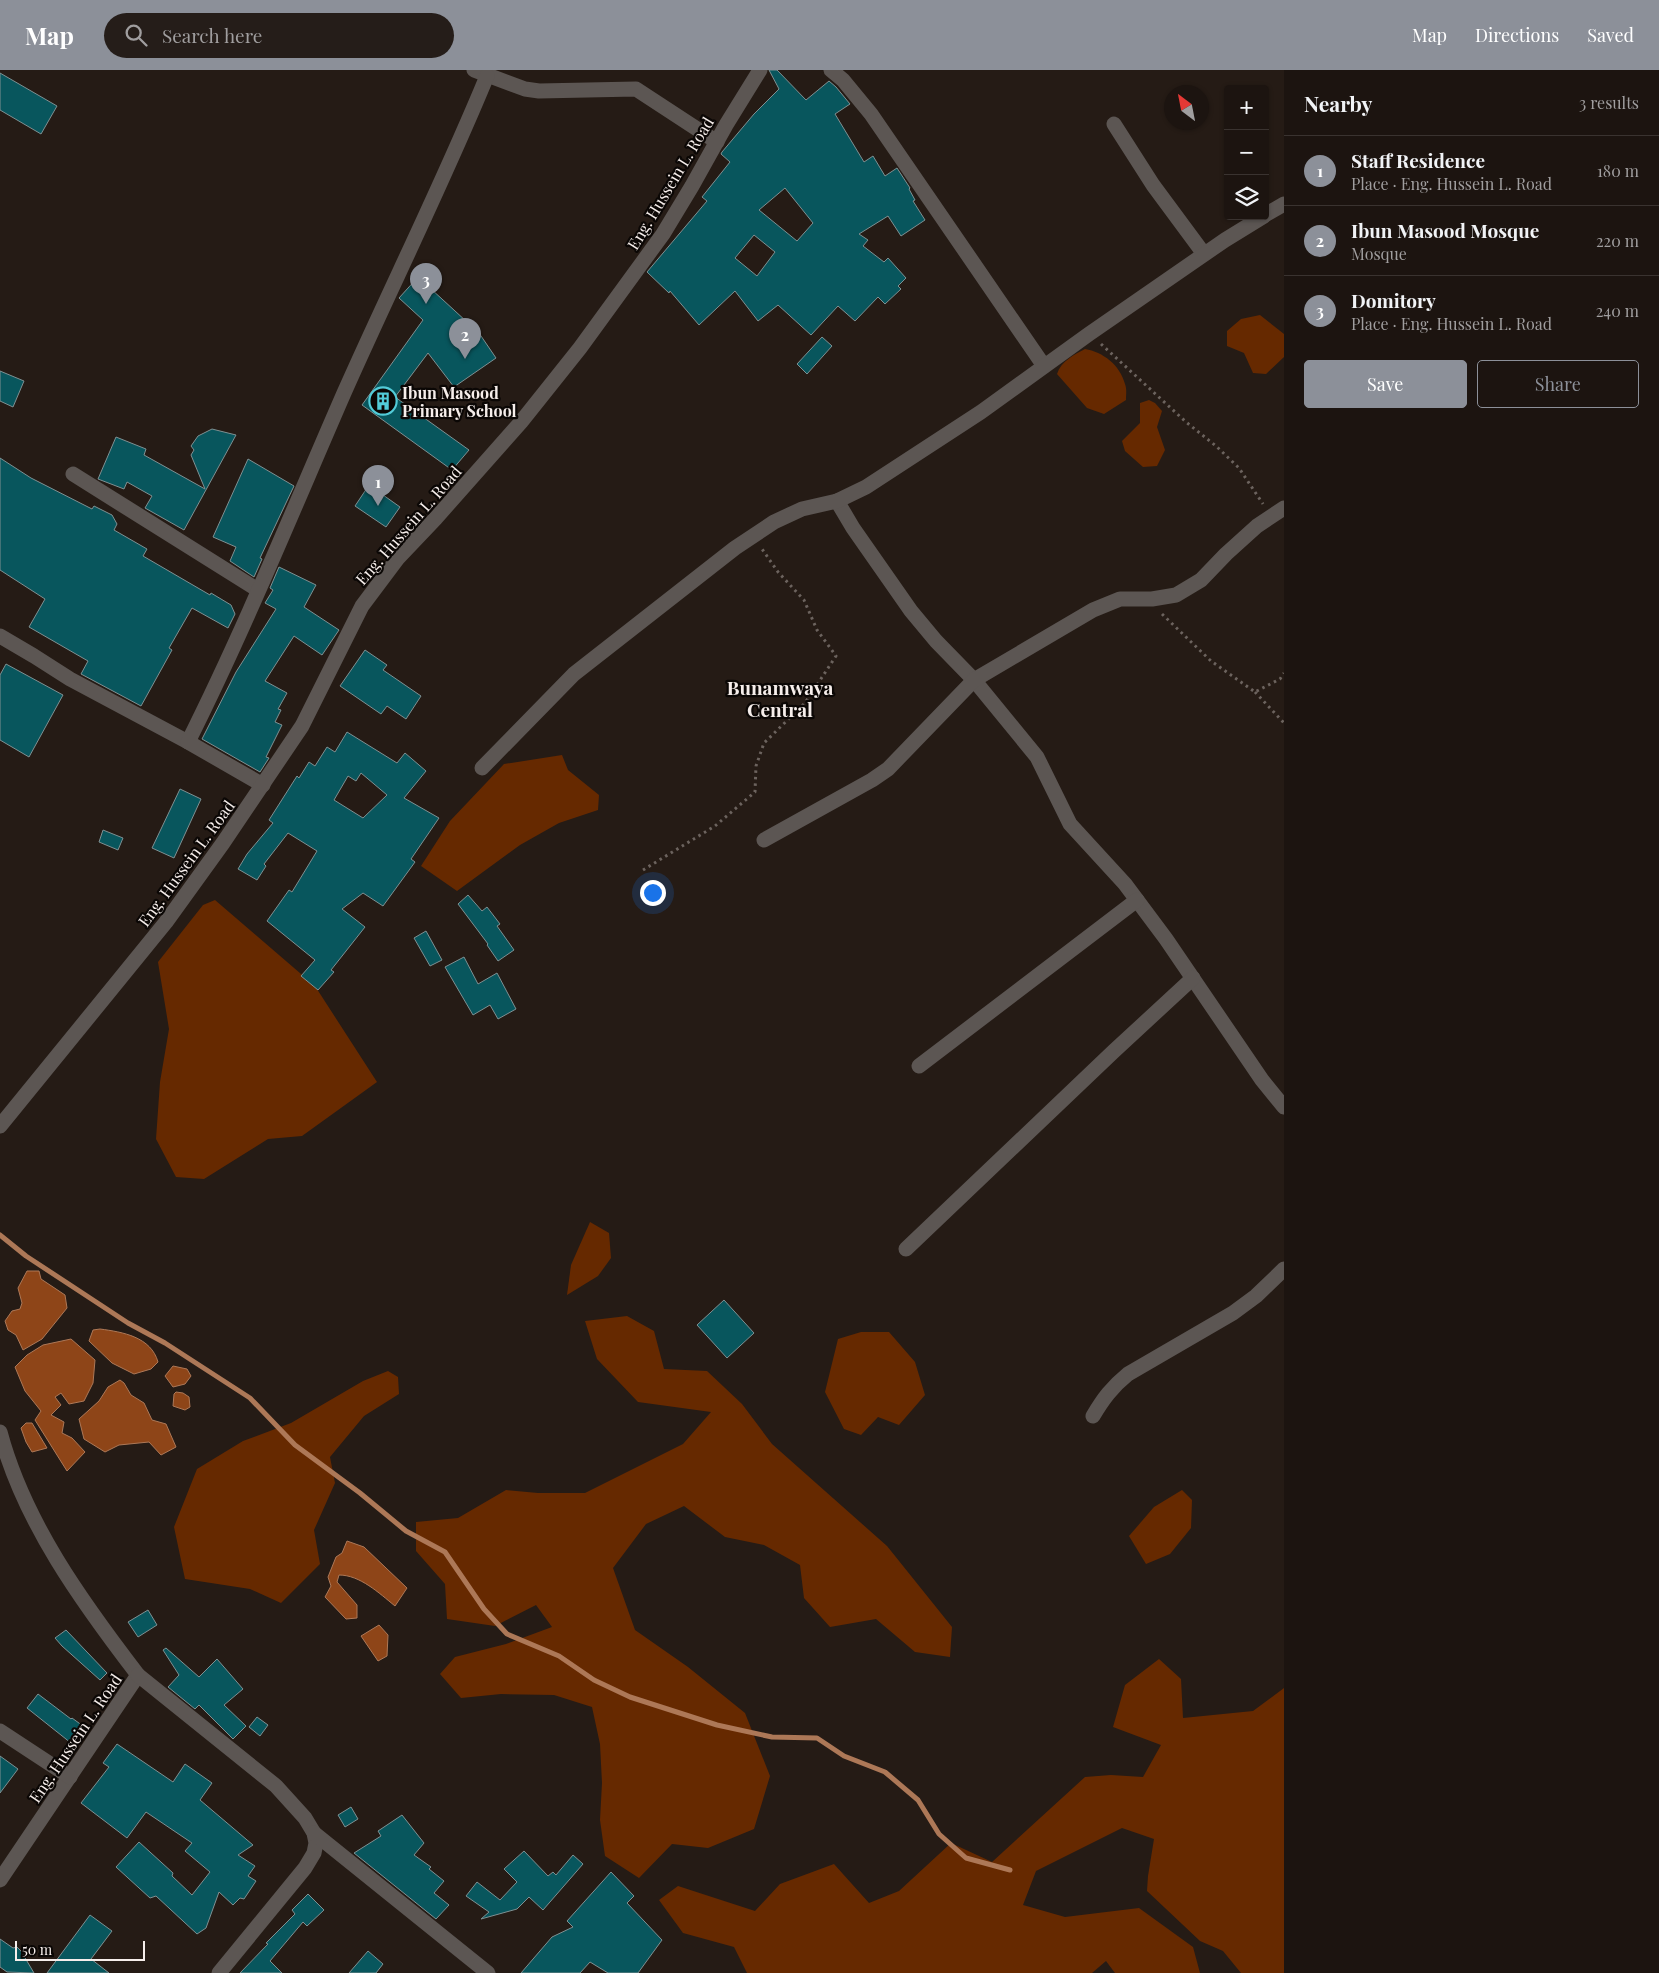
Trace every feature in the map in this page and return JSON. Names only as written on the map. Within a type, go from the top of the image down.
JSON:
[{"type":"street","name":"Eng. Hussein L. Road","points":[[0,1126],[166,922],[263,785],[302,726],[362,606],[398,558],[521,422],[580,348],[663,234],[760,70]]},
{"type":"street","points":[[831,70],[843,80],[871,114],[1044,366]]},
{"type":"street","points":[[188,742],[218,682],[382,309],[457,150],[481,73],[525,89],[539,92],[636,89],[717,142]]},
{"type":"street","points":[[1114,124],[1152,186],[1204,254]]},
{"type":"street","points":[[1269,213],[1284,204]]},
{"type":"street","points":[[482,768],[574,674],[648,615],[754,536],[774,522],[802,509],[837,501],[866,487],[981,412],[1204,254],[1258,220]]},
{"type":"street","points":[[73,474],[258,590]]},
{"type":"street","points":[[837,501],[853,528],[911,611],[936,641],[974,680],[1037,758],[1070,824],[1125,884],[1193,978],[1262,1080],[1284,1107]]},
{"type":"street","points":[[764,840],[888,770],[974,680],[1093,610],[1120,599],[1148,599],[1176,595],[1201,580],[1226,554],[1278,512]]},
{"type":"street","points":[[0,636],[70,679],[188,742],[263,785]]},
{"type":"street","points":[[919,1066],[1137,900]]},
{"type":"street","points":[[906,1249],[1193,978]]},
{"type":"street","points":[[1093,1416],[1113,1386],[1128,1374],[1233,1313],[1256,1296],[1284,1270]]},
{"type":"street","name":"Eng. Hussein L. Road","points":[[0,1432],[18,1484],[42,1533],[72,1585],[138,1675],[0,1880]]},
{"type":"street","points":[[138,1675],[276,1786],[305,1818],[314,1832],[488,1973]]},
{"type":"street","points":[[0,1731],[70,1777]]},
{"type":"street","points":[[219,1973],[305,1868],[314,1853],[316,1843],[314,1832]]},
{"type":"path","points":[[1089,334],[1186,422],[1216,446],[1239,468],[1278,512]]},
{"type":"path","points":[[643,870],[715,826],[755,792],[756,766],[764,743],[805,703],[836,656],[817,630],[804,600],[778,572],[754,536]]},
{"type":"path","points":[[1148,599],[1211,661],[1255,692],[1284,723]]},
{"type":"path","points":[[1255,692],[1280,679],[1284,673]]},
{"type":"shaded area","points":[[1260,315],[1284,334],[1284,357],[1266,374],[1253,373],[1244,353],[1227,346],[1227,331],[1241,319]]},
{"type":"shaded area","points":[[1085,349],[1098,353],[1110,360],[1123,377],[1126,386],[1126,400],[1104,414],[1087,408],[1057,374],[1065,362]]},
{"type":"shaded area","points":[[1149,400],[1155,403],[1162,411],[1157,427],[1165,450],[1157,466],[1143,467],[1125,451],[1122,441],[1140,423],[1140,403]]},
{"type":"shaded area","points":[[562,755],[568,770],[599,795],[598,810],[559,823],[520,845],[457,891],[421,866],[450,821],[504,764]]},
{"type":"shaded area","points":[[215,900],[315,986],[377,1082],[302,1136],[268,1139],[204,1179],[176,1177],[156,1139],[160,1082],[169,1029],[158,962],[203,905]]},
{"type":"shaded area","points":[[590,1222],[609,1233],[611,1258],[598,1276],[567,1295],[571,1265]]},
{"type":"shaded area","points":[[27,1271],[39,1271],[41,1279],[65,1295],[67,1308],[42,1339],[23,1350],[16,1335],[8,1330],[5,1321],[12,1311],[20,1309],[22,1303],[18,1288]]},
{"type":"shaded area","points":[[627,1316],[654,1331],[664,1369],[707,1371],[742,1404],[772,1444],[887,1546],[952,1627],[950,1657],[915,1652],[876,1619],[830,1627],[804,1598],[800,1565],[764,1545],[725,1537],[684,1506],[646,1524],[613,1568],[635,1630],[688,1667],[745,1713],[770,1776],[754,1829],[708,1848],[672,1844],[639,1878],[605,1856],[600,1820],[602,1783],[600,1744],[592,1707],[554,1695],[501,1694],[461,1698],[440,1674],[455,1657],[506,1644],[552,1627],[536,1605],[495,1626],[447,1619],[445,1584],[416,1551],[416,1522],[458,1518],[506,1490],[538,1493],[585,1493],[683,1444],[711,1412],[638,1402],[597,1359],[585,1321]]},
{"type":"shaded area","points":[[100,1329],[127,1334],[143,1341],[158,1362],[151,1369],[134,1374],[112,1363],[89,1341],[93,1330]]},
{"type":"shaded area","points":[[861,1332],[889,1332],[915,1362],[925,1395],[899,1425],[878,1417],[861,1435],[844,1429],[825,1392],[838,1339]]},
{"type":"shaded area","points":[[71,1339],[95,1360],[93,1383],[84,1401],[69,1404],[61,1393],[55,1397],[61,1405],[51,1415],[64,1422],[62,1433],[72,1438],[85,1452],[67,1471],[35,1420],[41,1411],[25,1391],[15,1367],[27,1355],[43,1345]]},
{"type":"shaded area","points":[[173,1366],[187,1369],[191,1376],[185,1384],[173,1387],[165,1376]]},
{"type":"shaded area","points":[[388,1371],[398,1377],[399,1394],[364,1416],[330,1457],[335,1483],[314,1530],[320,1564],[281,1603],[250,1589],[185,1579],[174,1527],[197,1469],[243,1441],[291,1423],[363,1381]]},
{"type":"shaded area","points":[[120,1380],[131,1395],[144,1403],[152,1420],[166,1424],[176,1447],[161,1455],[149,1442],[119,1445],[105,1452],[84,1439],[79,1419],[99,1401],[108,1387]]},
{"type":"shaded area","points":[[176,1392],[183,1393],[189,1397],[190,1407],[185,1410],[173,1406],[174,1394]]},
{"type":"shaded area","points":[[26,1423],[32,1423],[47,1448],[32,1452],[21,1428]]},
{"type":"shaded area","points":[[1182,1490],[1192,1500],[1191,1528],[1170,1554],[1146,1564],[1129,1536],[1154,1507]]},
{"type":"shaded area","points":[[347,1541],[364,1547],[407,1588],[395,1606],[362,1581],[347,1576],[339,1575],[337,1582],[357,1605],[357,1618],[346,1619],[325,1597],[331,1586],[328,1577],[336,1557],[342,1553]]},
{"type":"shaded area","points":[[379,1625],[388,1635],[387,1656],[378,1661],[361,1636]]},
{"type":"shaded area","points":[[1159,1659],[1181,1679],[1183,1718],[1253,1711],[1284,1688],[1284,1973],[1241,1973],[1223,1951],[1200,1941],[1147,1891],[1154,1839],[1122,1828],[1036,1871],[1023,1905],[1065,1917],[1139,1908],[1193,1947],[1200,1973],[1115,1973],[1106,1961],[1092,1973],[747,1973],[734,1947],[683,1933],[659,1900],[678,1886],[755,1911],[780,1884],[834,1864],[869,1903],[899,1891],[951,1843],[992,1862],[1085,1777],[1111,1775],[1143,1777],[1161,1745],[1113,1727],[1125,1685]]},
{"type":"building","points":[[769,70],[777,70],[806,100],[829,81],[850,104],[835,114],[864,162],[873,156],[885,176],[897,168],[910,188],[915,200],[913,201],[925,220],[901,236],[888,216],[859,234],[868,240],[863,246],[884,262],[888,258],[906,278],[898,286],[901,289],[885,304],[878,297],[855,321],[838,306],[811,335],[778,305],[758,321],[735,291],[699,325],[670,291],[669,293],[647,272],[707,201],[702,197],[730,162],[721,154],[722,152],[754,114],[779,89]],"holes":[[[785,188],[813,223],[797,241],[759,210]],[[754,235],[775,252],[757,276],[735,258]]]},
{"type":"building","points":[[0,73],[57,106],[41,134],[0,110]]},
{"type":"building","points":[[418,277],[479,333],[496,358],[454,387],[428,353],[395,397],[469,450],[452,470],[362,405],[423,320],[399,298]]},
{"type":"building","points":[[822,337],[832,346],[807,374],[797,364]]},
{"type":"building","points":[[0,371],[24,381],[13,407],[0,401]]},
{"type":"building","points":[[212,429],[236,435],[184,530],[145,508],[152,496],[127,482],[124,489],[98,479],[116,437],[146,449],[144,455],[205,489],[191,455],[194,450],[191,446],[198,436]]},
{"type":"building","points":[[0,458],[31,478],[92,509],[94,506],[112,515],[117,524],[114,530],[147,549],[143,556],[231,605],[235,614],[228,628],[192,608],[169,648],[172,650],[141,706],[81,674],[88,661],[29,627],[45,599],[0,570]]},
{"type":"building","points":[[248,459],[294,486],[260,558],[262,559],[254,577],[230,561],[236,547],[213,537]]},
{"type":"building","points":[[369,485],[400,507],[386,527],[355,506]]},
{"type":"building","points":[[279,567],[316,585],[304,607],[339,630],[322,655],[294,636],[265,681],[287,693],[278,709],[281,710],[275,722],[282,725],[266,757],[269,758],[260,772],[202,739],[236,672],[276,609],[265,603],[273,590],[270,588]]},
{"type":"building","points":[[365,650],[387,665],[383,670],[421,696],[406,719],[387,706],[381,714],[340,686]]},
{"type":"building","points":[[6,664],[63,695],[29,757],[0,740],[0,675]]},
{"type":"building","points":[[347,732],[397,763],[405,753],[426,771],[404,798],[439,818],[411,859],[415,862],[383,906],[363,893],[342,909],[365,927],[331,970],[334,972],[318,990],[301,976],[315,960],[267,921],[289,890],[292,892],[317,851],[288,833],[264,864],[266,866],[257,880],[238,869],[247,854],[273,823],[269,820],[297,776],[299,778],[309,762],[315,766],[327,747],[335,752]],"holes":[[[361,773],[387,795],[363,818],[334,800],[348,776],[356,781]]]},
{"type":"building","points":[[180,789],[201,799],[174,858],[152,848]]},
{"type":"building","points":[[103,830],[123,838],[118,850],[99,842]]},
{"type":"building","points":[[468,895],[482,911],[487,907],[500,924],[497,926],[514,950],[498,961],[488,944],[458,904]]},
{"type":"building","points":[[426,931],[442,960],[430,966],[414,938]]},
{"type":"building","points":[[464,957],[478,984],[497,973],[516,1009],[498,1019],[490,1005],[473,1015],[445,967]]},
{"type":"building","points":[[724,1300],[754,1333],[727,1358],[697,1325]]},
{"type":"building","points":[[148,1610],[157,1625],[138,1637],[128,1622]]},
{"type":"building","points":[[66,1630],[107,1673],[100,1680],[55,1638]]},
{"type":"building","points":[[166,1648],[199,1677],[217,1659],[243,1689],[224,1705],[246,1726],[233,1739],[199,1705],[195,1709],[168,1687],[179,1675],[163,1650]]},
{"type":"building","points":[[38,1694],[83,1726],[71,1743],[27,1708]]},
{"type":"building","points":[[257,1717],[268,1725],[260,1736],[249,1727]]},
{"type":"building","points":[[117,1744],[173,1782],[185,1764],[212,1783],[200,1800],[253,1845],[238,1855],[255,1866],[248,1876],[256,1881],[244,1899],[240,1898],[233,1905],[219,1892],[206,1928],[197,1934],[156,1896],[150,1898],[116,1867],[139,1842],[173,1873],[172,1876],[192,1895],[210,1872],[185,1851],[192,1843],[146,1812],[127,1838],[81,1803],[109,1767],[103,1763]]},
{"type":"building","points":[[0,1756],[18,1769],[0,1793]]},
{"type":"building","points":[[351,1807],[358,1819],[345,1827],[338,1815]]},
{"type":"building","points":[[402,1815],[424,1843],[414,1855],[431,1867],[429,1869],[444,1881],[434,1893],[449,1905],[436,1919],[354,1853],[381,1836],[378,1831]]},
{"type":"building","points":[[524,1851],[548,1876],[553,1872],[556,1875],[573,1855],[583,1864],[543,1910],[529,1897],[517,1909],[481,1919],[489,1912],[466,1896],[477,1882],[500,1900],[517,1882],[504,1869]]},
{"type":"building","points":[[611,1872],[634,1896],[627,1903],[662,1940],[638,1973],[608,1973],[590,1962],[580,1973],[521,1973],[552,1937],[573,1927],[567,1921]]},
{"type":"building","points":[[308,1894],[324,1910],[307,1926],[303,1922],[270,1961],[282,1973],[240,1973],[295,1914],[292,1910]]},
{"type":"building","points":[[90,1915],[112,1931],[91,1959],[109,1973],[47,1973]]},
{"type":"building","points":[[0,1939],[21,1951],[34,1973],[7,1972],[0,1967]]},
{"type":"building","points":[[368,1951],[383,1964],[376,1973],[349,1973]]},
{"type":"waterway","points":[[0,1235],[26,1256],[128,1323],[165,1343],[250,1398],[295,1445],[360,1493],[406,1531],[445,1552],[484,1609],[507,1634],[559,1656],[594,1680],[630,1697],[717,1725],[772,1737],[817,1738],[844,1756],[885,1772],[918,1800],[939,1834],[966,1858],[1010,1870]]},
{"type":"place","name":"Domitory","points":[[426,304]]},
{"type":"place","name":"Ibun Masood Mosque","points":[[465,359]]},
{"type":"place","name":"Ibun Masood Primary School","points":[[383,401]]},
{"type":"place","name":"Staff Residence","points":[[378,506]]},
{"type":"district","name":"Bunamwaya Central","points":[[780,698]]}]
